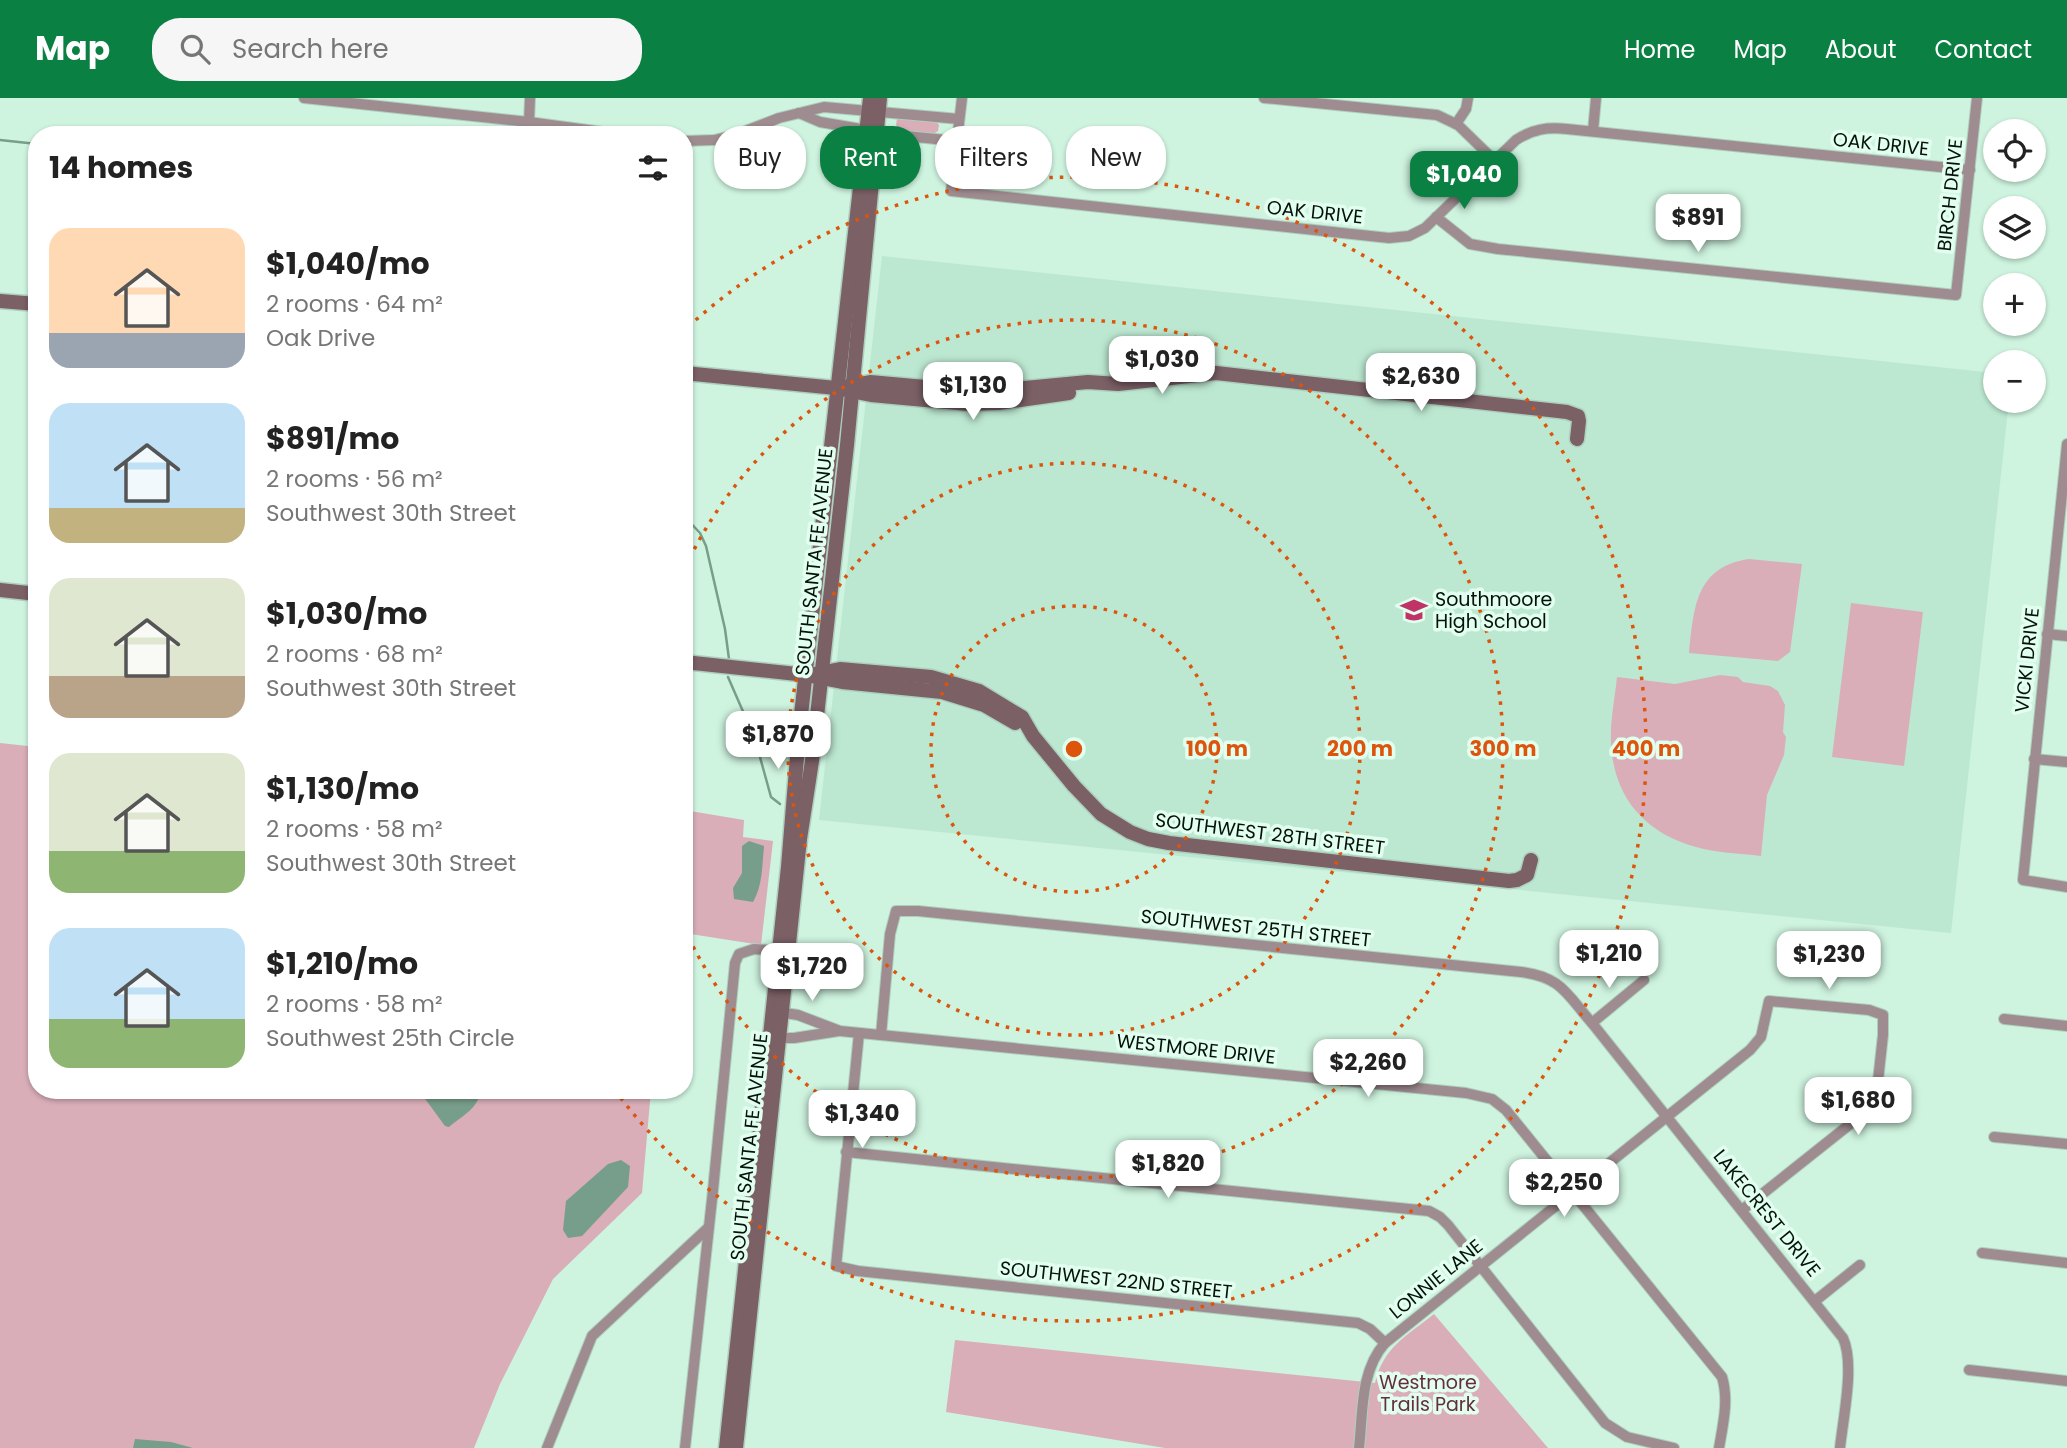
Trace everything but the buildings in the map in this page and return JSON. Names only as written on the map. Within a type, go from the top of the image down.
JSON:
[{"type":"main road","name":"SOUTH SANTA FE AVENUE","points":[[872,126],[874,105]]},
{"type":"main road","name":"SOUTH SANTA FE AVENUE","points":[[778,1012],[779,951],[806,675],[836,388],[863,189]]},
{"type":"main road","name":"SOUTH SANTA FE AVENUE","points":[[726,1448],[778,1012],[811,773],[852,388],[867,189]]},
{"type":"main road","points":[[0,300],[28,303]]},
{"type":"main road","points":[[693,374],[836,388],[852,388],[870,382],[980,393],[1216,373],[1567,412],[1577,416],[1580,421],[1577,439]]},
{"type":"main road","points":[[0,590],[28,593]]},
{"type":"main road","name":"SOUTHWEST 28TH STREET","points":[[693,663],[806,675],[821,675],[840,669],[931,677],[979,691],[1022,717],[1033,736],[1094,808],[1112,822],[1148,839],[1509,881],[1527,875],[1531,860]]},
{"type":"main road","name":"SOUTH SANTA FE AVENUE","points":[[736,1448],[775,1038]]},
{"type":"street","points":[[304,98],[559,126]]},
{"type":"street","points":[[529,122],[530,98]]},
{"type":"street","points":[[958,126],[962,98]]},
{"type":"street","points":[[1264,98],[1431,114],[1447,118],[1494,160]]},
{"type":"street","points":[[1456,124],[1466,109],[1468,98]]},
{"type":"street","points":[[1593,131],[1597,98]]},
{"type":"street","name":"BIRCH DRIVE","points":[[1436,217],[1464,241],[1476,246],[1956,295],[1977,98]]},
{"type":"street","points":[[693,141],[714,140],[735,135],[798,112],[824,107],[874,105],[959,119]]},
{"type":"street","points":[[798,112],[820,122],[843,126]]},
{"type":"street","name":"OAK DRIVE","points":[[951,189],[1389,238],[1409,236],[1425,228],[1516,140],[1535,130],[1552,128],[1970,170]]},
{"type":"street","name":"VICKI DRIVE","points":[[2067,444],[2063,510],[2047,634],[2023,880],[2067,887]]},
{"type":"street","points":[[2047,634],[2067,636]]},
{"type":"street","points":[[2034,759],[2067,762]]},
{"type":"street","name":"SOUTHWEST 25TH STREET","points":[[881,1035],[890,934],[896,911],[918,911],[1533,974],[1557,983],[1592,1023]]},
{"type":"street","points":[[685,1448],[735,963],[739,954],[746,950],[779,951]]},
{"type":"street","points":[[1592,1023],[1644,980]]},
{"type":"street","name":"LONNIE LANE","points":[[1359,1448],[1367,1377],[1374,1359],[1385,1343],[1758,1043],[1764,1030],[1769,1001],[1869,1010],[1883,1014],[1878,1082],[1871,1104],[1742,1210]]},
{"type":"street","name":"WESTMORE DRIVE","points":[[778,1012],[799,1015],[840,1031]]},
{"type":"street","points":[[2004,1019],[2067,1026]]},
{"type":"street","name":"LAKECREST DRIVE","points":[[1592,1023],[1835,1325],[1848,1348],[1849,1363],[1840,1448]]},
{"type":"street","name":"WESTMORE DRIVE","points":[[775,1038],[840,1031],[1492,1099],[1506,1110],[1574,1191],[1722,1377],[1726,1388],[1726,1402],[1719,1448]]},
{"type":"street","points":[[859,1033],[846,1152],[1420,1210],[1440,1217],[1605,1423],[1628,1437],[1674,1448]]},
{"type":"street","points":[[1994,1137],[2067,1144]]},
{"type":"street","name":"SOUTHWEST 22ND STREET","points":[[846,1152],[836,1266],[858,1271],[1358,1323],[1370,1329],[1385,1343]]},
{"type":"street","points":[[547,1448],[592,1336],[708,1227]]},
{"type":"street","points":[[1982,1254],[2067,1263]]},
{"type":"street","points":[[1815,1301],[1860,1265]]},
{"type":"street","points":[[1969,1370],[2067,1381]]},
{"type":"shaded area","name":"Southmoore High School","points":[[882,256],[1983,372],[1983,413],[2008,413],[1951,933],[819,820]]},
{"type":"shaded area","points":[[749,841],[764,846],[760,882],[753,902],[734,899],[733,888],[742,873],[742,846]]},
{"type":"shaded area","points":[[425,1099],[478,1099],[464,1115],[449,1127],[445,1126]]},
{"type":"shaded area","points":[[621,1160],[630,1166],[628,1187],[582,1236],[568,1238],[563,1230],[566,1201],[608,1164]]},
{"type":"shaded area","points":[[135,1439],[171,1442],[193,1448],[133,1448]]},
{"type":"green space","points":[[902,116],[935,120],[939,125],[935,126],[933,134],[921,133],[921,126],[897,126],[897,119]]},
{"type":"green space","points":[[1749,559],[1802,564],[1790,652],[1778,661],[1689,653],[1696,606],[1708,580],[1731,563]]},
{"type":"green space","points":[[1851,603],[1923,612],[1904,766],[1832,757]]},
{"type":"green space","points":[[1720,675],[1770,686],[1778,691],[1785,705],[1784,755],[1767,795],[1761,856],[1704,849],[1678,841],[1661,832],[1635,810],[1625,795],[1613,761],[1611,726],[1617,677],[1675,684]]},
{"type":"green space","points":[[0,743],[28,746],[28,1099],[650,1099],[642,1193],[553,1279],[500,1384],[474,1448],[0,1448]]},
{"type":"green space","points":[[693,812],[744,820],[743,837],[773,841],[761,945],[693,934]]},
{"type":"green space","name":"Westmore Trails Park","points":[[1434,1314],[1548,1448],[1165,1448],[946,1412],[955,1340],[1375,1383],[1390,1351]]},
{"type":"waterway","points":[[0,140],[28,143]]},
{"type":"waterway","points":[[693,526],[706,546],[729,659]]},
{"type":"waterway","points":[[728,677],[755,739],[771,797],[780,804]]},
{"type":"place","name":"Southmoore High School","points":[[1414,610]]}]
